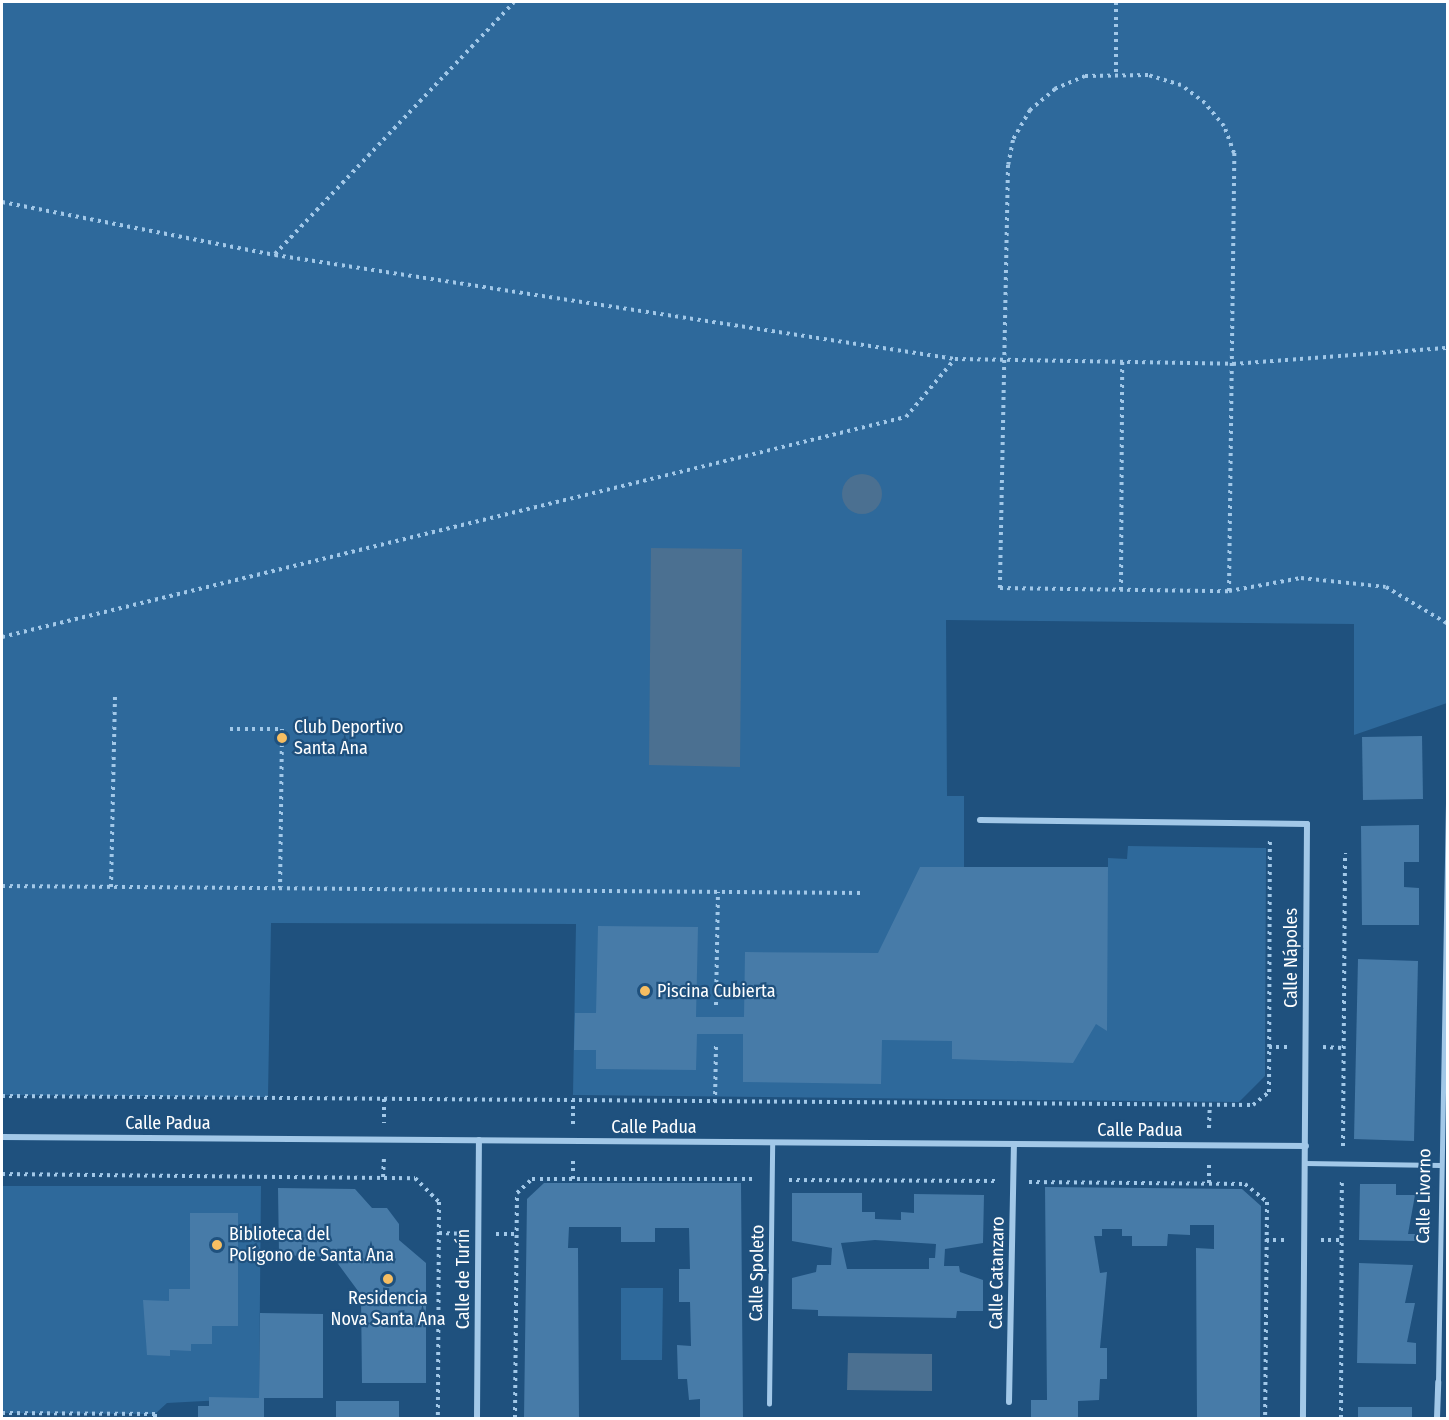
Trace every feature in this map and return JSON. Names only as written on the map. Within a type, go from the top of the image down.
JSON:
[{"type":"street","name":"Calle Nápoles","points":[[980,820],[1307,824],[1303,1419]]},
{"type":"street","name":"Calle Padua","points":[[2,1137],[1306,1146]]},
{"type":"street","name":"Calle de Turín","points":[[477,1419],[479,1140]]},
{"type":"street","name":"Calle Catanzaro","points":[[1009,1402],[1014,1144]]},
{"type":"street","name":"Calle Livorno","points":[[1437,1419],[1438,1382]]},
{"type":"lane","name":"Calle Livorno","points":[[1438,1382],[1441,973],[1448,802]]},
{"type":"lane","points":[[1441,973],[1448,970]]},
{"type":"lane","points":[[1440,1129],[1448,1128]]},
{"type":"lane","name":"Calle Spoleto","points":[[769,1404],[772,1143]]},
{"type":"lane","points":[[1305,1163],[1440,1165]]},
{"type":"path","points":[[275,255],[514,2]]},
{"type":"path","points":[[1116,2],[1116,73]]},
{"type":"path","points":[[1229,591],[1237,171],[1224,126],[1205,103],[1180,85],[1116,73],[1085,76],[1055,89],[1030,110],[1013,140],[1008,165],[1000,588],[1229,591],[1301,578],[1386,587],[1448,624]]},
{"type":"path","points":[[2,202],[275,255],[955,359],[1233,364],[1448,348]]},
{"type":"path","points":[[2,637],[906,417],[955,359]]},
{"type":"path","points":[[1121,590],[1122,362]]},
{"type":"path","points":[[111,886],[115,694]]},
{"type":"path","points":[[230,729],[282,729],[280,888]]},
{"type":"path","points":[[2,1096],[1253,1105],[1269,1092],[1270,824]]},
{"type":"path","points":[[1341,1419],[1345,853]]},
{"type":"path","points":[[2,885],[864,893]]},
{"type":"path","points":[[716,1005],[718,892]]},
{"type":"path","points":[[715,1102],[716,1045]]},
{"type":"path","points":[[2,1174],[415,1178],[439,1202],[438,1419]]},
{"type":"path","points":[[515,1419],[517,1193],[532,1179],[1245,1184],[1267,1202],[1265,1419]]},
{"type":"path","points":[[2,1413],[155,1414],[155,1419]]},
{"type":"shaded area","points":[[2,2],[1447,2],[1447,703],[1354,735],[1354,624],[946,620],[947,796],[964,796],[964,867],[1108,867],[1108,858],[1127,859],[1128,846],[1266,848],[1265,1076],[1239,1102],[573,1095],[576,924],[271,923],[268,1097],[2,1095]]},
{"type":"shaded area","points":[[862,474],[870,475],[876,480],[881,486],[881,502],[876,508],[870,513],[862,514],[854,513],[848,508],[843,502],[842,494],[843,486],[848,480],[854,475]]},
{"type":"shaded area","points":[[651,548],[742,549],[740,767],[649,765]]},
{"type":"shaded area","points":[[2,1186],[261,1186],[259,1398],[167,1403],[155,1414],[2,1413]]},
{"type":"shaded area","points":[[621,1288],[663,1288],[662,1360],[621,1360]]},
{"type":"shaded area","points":[[848,1353],[932,1354],[932,1391],[847,1390]]},
{"type":"building","points":[[1422,736],[1423,799],[1363,800],[1362,737]]},
{"type":"building","points":[[1419,825],[1419,862],[1404,862],[1404,887],[1419,888],[1419,925],[1362,925],[1361,826]]},
{"type":"building","points":[[920,867],[1108,867],[1107,1031],[1096,1024],[1073,1063],[952,1059],[952,1041],[882,1040],[881,1084],[743,1082],[743,1034],[697,1034],[696,1070],[596,1069],[596,1050],[574,1050],[575,1013],[596,1013],[598,926],[698,927],[696,1017],[744,1017],[745,952],[878,953]]},
{"type":"building","points":[[1358,959],[1418,961],[1414,1141],[1354,1139]]},
{"type":"building","points":[[544,1183],[741,1183],[743,1418],[700,1418],[700,1399],[689,1400],[687,1379],[678,1379],[677,1345],[691,1346],[690,1302],[679,1302],[679,1269],[690,1269],[689,1228],[655,1228],[655,1242],[621,1242],[621,1227],[569,1227],[568,1248],[578,1248],[579,1418],[524,1418],[527,1199]]},
{"type":"building","points":[[1360,1184],[1396,1184],[1396,1195],[1415,1195],[1408,1234],[1415,1234],[1415,1241],[1359,1240]]},
{"type":"building","points":[[1045,1187],[1242,1189],[1261,1206],[1260,1418],[1197,1418],[1196,1248],[1214,1249],[1214,1225],[1190,1225],[1190,1235],[1168,1234],[1167,1246],[1132,1246],[1132,1236],[1122,1236],[1122,1229],[1102,1229],[1102,1236],[1094,1236],[1100,1273],[1107,1272],[1100,1348],[1107,1348],[1107,1379],[1100,1379],[1099,1400],[1078,1401],[1078,1418],[1031,1418],[1031,1400],[1047,1400]]},
{"type":"building","name":"Residencia Nova Santa Ana","points":[[278,1188],[355,1189],[372,1208],[387,1208],[399,1224],[399,1240],[426,1263],[426,1383],[362,1383],[361,1295],[333,1257],[279,1255]]},
{"type":"building","points":[[792,1193],[862,1193],[862,1212],[875,1212],[875,1219],[901,1220],[901,1212],[914,1213],[914,1194],[984,1195],[983,1243],[945,1249],[944,1266],[959,1266],[960,1272],[983,1280],[983,1311],[957,1311],[956,1318],[818,1316],[818,1310],[792,1309],[792,1278],[816,1272],[817,1265],[831,1265],[832,1248],[792,1241]],"holes":[[[875,1240],[936,1244],[935,1258],[929,1258],[929,1269],[847,1269],[841,1243]]]},
{"type":"building","points":[[190,1213],[238,1213],[238,1326],[212,1326],[212,1344],[191,1344],[191,1351],[170,1350],[170,1356],[147,1355],[143,1300],[169,1301],[169,1289],[190,1289]]},
{"type":"building","points":[[1359,1263],[1413,1265],[1405,1303],[1415,1303],[1407,1342],[1416,1343],[1416,1364],[1357,1363]]},
{"type":"building","points":[[260,1313],[323,1314],[323,1398],[264,1398],[264,1418],[198,1418],[198,1406],[209,1406],[209,1397],[259,1398]]},
{"type":"building","points":[[336,1401],[399,1401],[399,1418],[336,1418]]},
{"type":"building","points":[[1358,1407],[1412,1407],[1412,1418],[1358,1418]]},
{"type":"place","name":"Club Deportivo Santa Ana","points":[[282,738]]},
{"type":"place","name":"Piscina Cubierta","points":[[645,991]]},
{"type":"place","name":"Biblioteca del Polígono de Santa Ana","points":[[217,1245]]},
{"type":"place","name":"Residencia Nova Santa Ana","points":[[388,1279]]}]
